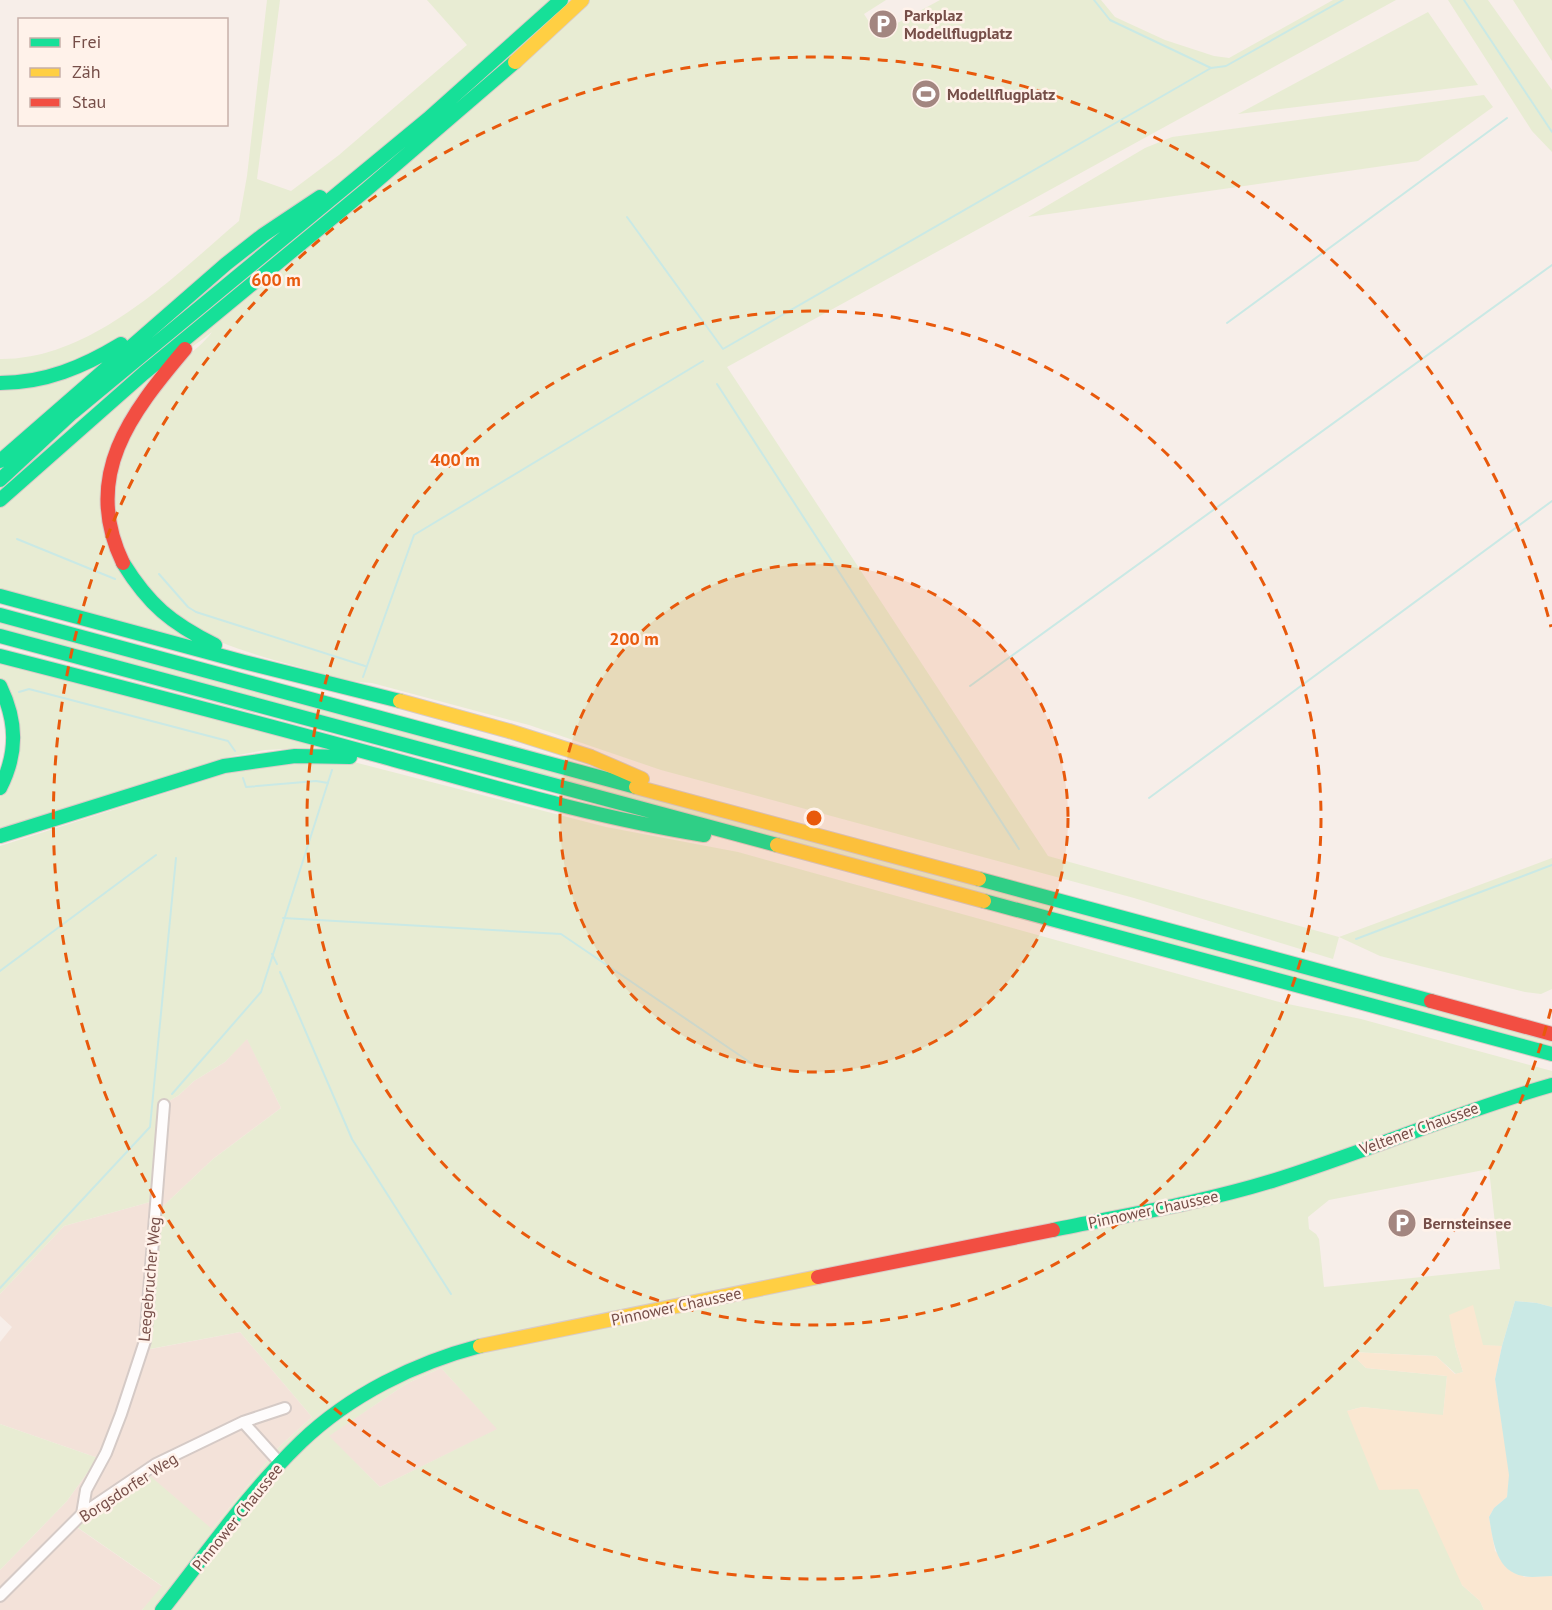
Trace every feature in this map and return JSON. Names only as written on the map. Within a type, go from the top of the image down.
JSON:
[{"type":"main road","points":[[0,480],[110,384],[380,160],[478,76],[561,0]]},
{"type":"main road","points":[[0,500],[81,426],[490,84],[582,0]]},
{"type":"main road","points":[[0,460],[226,264],[263,235],[380,160]]},
{"type":"main road","points":[[0,383],[49,378],[83,366],[171,312]]},
{"type":"main road","points":[[215,315],[147,395],[121,437],[112,463],[109,482],[110,521],[113,537],[123,565],[138,589],[168,620],[213,644],[324,682]]},
{"type":"main road","points":[[0,596],[509,731],[571,750],[702,804]]},
{"type":"main road","points":[[0,615],[1552,1034]]},
{"type":"main road","points":[[0,636],[1552,1054]]},
{"type":"main road","points":[[0,656],[604,817],[670,830],[783,846]]},
{"type":"main road","points":[[0,686],[11,710],[15,737],[12,761],[0,788]]},
{"type":"main road","points":[[0,836],[224,766],[277,757],[322,755],[358,758],[466,780]]},
{"type":"main road","name":"Veltener Chaussee","points":[[1286,1176],[1446,1117],[1552,1085]]},
{"type":"main road","name":"Pinnower Chaussee","points":[[162,1610],[280,1463],[316,1429],[371,1390],[413,1369],[460,1351],[501,1341],[1157,1209],[1253,1187],[1286,1176]]},
{"type":"street","name":"Leegebrucher Weg","points":[[82,1514],[86,1490],[106,1453],[122,1414],[145,1341],[164,1105]]},
{"type":"street","name":"Borgsdorfer Weg","points":[[0,1596],[82,1514],[156,1464],[243,1422],[285,1408]]},
{"type":"street","points":[[243,1422],[280,1463]]},
{"type":"shaded area","points":[[247,1038],[281,1108],[213,1159],[158,1211],[151,1349],[240,1332],[312,1417],[279,1447],[212,1529],[75,1526],[163,1587],[142,1610],[0,1610],[0,1570],[67,1501],[98,1458],[0,1424],[0,1342],[12,1327],[0,1316],[0,1294],[64,1226],[150,1202],[158,1125],[166,1103],[194,1081],[225,1062]]},
{"type":"shaded area","points":[[441,1368],[498,1429],[380,1487],[328,1436],[406,1384]]},
{"type":"green space","points":[[267,0],[280,0],[257,179],[291,191],[339,155],[467,45],[427,0],[886,0],[864,14],[877,34],[940,0],[1101,0],[1115,17],[1165,40],[1214,56],[1229,58],[1333,0],[1396,0],[727,367],[1048,856],[1339,937],[1333,959],[1134,898],[661,770],[529,725],[372,683],[342,679],[278,661],[198,632],[165,609],[147,591],[133,570],[122,547],[116,522],[114,497],[117,471],[124,446],[135,423],[149,400],[166,379],[212,332],[162,371],[140,396],[123,424],[111,454],[105,484],[104,516],[111,546],[124,576],[144,604],[172,627],[203,646],[0,592],[0,359],[34,356],[67,346],[99,331],[159,290],[239,221],[247,176]]},
{"type":"green space","points":[[1448,0],[1488,0],[1552,90],[1552,152],[1532,131]]},
{"type":"green space","points":[[1513,0],[1552,0],[1552,61]]},
{"type":"green space","points":[[1428,12],[1478,85],[1238,114]]},
{"type":"green space","points":[[1484,95],[1493,107],[1418,161],[1028,217],[1145,148],[1172,137]]},
{"type":"green space","points":[[0,622],[1552,1041],[1552,1046],[0,628]]},
{"type":"green space","points":[[0,659],[327,747],[265,750],[233,756],[0,828],[0,797],[13,774],[0,677]]},
{"type":"green space","points":[[346,760],[606,827],[738,852],[1283,1003],[1361,1019],[1552,1071],[1552,1307],[1515,1301],[1502,1346],[1455,1345],[1463,1372],[1456,1374],[1436,1356],[1350,1352],[1366,1368],[1447,1376],[1443,1416],[1362,1407],[1347,1411],[1451,1420],[1462,1585],[1480,1601],[1484,1610],[142,1610],[162,1586],[74,1525],[149,1475],[212,1529],[279,1447],[312,1417],[240,1332],[150,1349],[158,1211],[213,1159],[281,1108],[247,1039],[225,1062],[194,1081],[166,1103],[158,1125],[150,1202],[64,1226],[0,1294],[0,846],[241,769]],"holes":[[[1489,1169],[1500,1269],[1324,1287],[1319,1239],[1309,1229],[1308,1217],[1329,1200]],[[441,1368],[497,1429],[380,1487],[329,1436],[406,1384]]]},
{"type":"green space","points":[[1552,858],[1552,989],[1541,994],[1380,956],[1339,937]]},
{"type":"green space","points":[[0,1424],[98,1458],[67,1501],[0,1570]]},
{"type":"sand","points":[[1473,1305],[1483,1345],[1502,1346],[1495,1379],[1510,1475],[1507,1497],[1494,1508],[1489,1517],[1495,1551],[1524,1577],[1552,1576],[1552,1610],[1484,1610],[1480,1601],[1462,1585],[1418,1489],[1379,1490],[1347,1411],[1362,1407],[1443,1415],[1447,1376],[1366,1368],[1349,1352],[1436,1356],[1455,1374],[1463,1372],[1449,1315]]},
{"type":"water","points":[[1515,1301],[1552,1307],[1552,1576],[1523,1576],[1506,1568],[1497,1553],[1489,1517],[1494,1508],[1507,1497],[1509,1475],[1495,1379]]},
{"type":"waterway","points":[[1094,0],[1110,20],[1211,68],[1226,66],[1343,0]]},
{"type":"waterway","points":[[1464,0],[1552,132]]},
{"type":"waterway","points":[[627,217],[723,349],[1211,68]]},
{"type":"waterway","points":[[1227,323],[1507,118]]},
{"type":"waterway","points":[[970,686],[1552,265]]},
{"type":"waterway","points":[[363,677],[414,535],[703,361]]},
{"type":"waterway","points":[[717,384],[1019,849]]},
{"type":"waterway","points":[[1149,798],[1552,501]]},
{"type":"waterway","points":[[17,539],[115,579]]},
{"type":"waterway","points":[[159,574],[188,607],[196,612],[365,666]]},
{"type":"waterway","points":[[19,692],[29,689],[228,741],[235,751]]},
{"type":"waterway","points":[[172,1094],[261,992],[332,770]]},
{"type":"waterway","points":[[243,778],[246,787],[316,781],[328,783]]},
{"type":"waterway","points":[[0,971],[156,855]]},
{"type":"waterway","points":[[0,1288],[150,1127],[176,858]]},
{"type":"waterway","points":[[1356,939],[1552,865]]},
{"type":"waterway","points":[[283,918],[561,934],[751,1063]]},
{"type":"waterway","points":[[272,954],[277,964]]},
{"type":"waterway","points":[[280,972],[352,1139],[451,1294]]},
{"type":"traffic: fast","points":[[0,480],[72,413],[428,119],[561,0]]},
{"type":"traffic: fast","points":[[0,500],[144,373],[366,190],[515,62]]},
{"type":"traffic: fast","points":[[0,461],[226,264],[263,235],[320,197]]},
{"type":"traffic: fast","points":[[0,383],[48,377],[92,360],[121,344]]},
{"type":"traffic: fast","points":[[123,563],[142,590],[162,612],[215,645]]},
{"type":"traffic: fast","points":[[0,596],[244,662],[400,701]]},
{"type":"traffic: fast","points":[[0,615],[636,787]]},
{"type":"traffic: fast","points":[[0,636],[777,845]]},
{"type":"traffic: fast","points":[[0,656],[538,799],[620,819],[704,835]]},
{"type":"traffic: fast","points":[[0,686],[10,712],[13,737],[10,762],[0,788]]},
{"type":"traffic: fast","points":[[0,836],[224,766],[295,756],[350,757]]},
{"type":"traffic: fast","points":[[979,879],[1431,1001]]},
{"type":"traffic: fast","points":[[984,901],[1552,1054]]},
{"type":"traffic: fast","points":[[1053,1230],[1245,1189],[1342,1158],[1481,1107],[1552,1085]]},
{"type":"traffic: fast","points":[[162,1610],[264,1481],[320,1425],[362,1395],[408,1371],[480,1346]]},
{"type":"traffic: slow","points":[[515,62],[582,0]]},
{"type":"traffic: slow","points":[[400,701],[509,731],[591,757],[642,779]]},
{"type":"traffic: slow","points":[[636,787],[979,879]]},
{"type":"traffic: slow","points":[[777,845],[984,901]]},
{"type":"traffic: slow","points":[[480,1346],[818,1277]]},
{"type":"traffic: jam","points":[[123,563],[111,531],[107,502],[110,474],[118,447],[131,422],[147,397],[185,349]]},
{"type":"traffic: jam","points":[[1431,1001],[1552,1034]]},
{"type":"traffic: jam","points":[[818,1277],[1053,1230]]},
{"type":"place","name":"Parkplaz Modellflugplatz","points":[[883,24]]},
{"type":"place","name":"Modellflugplatz","points":[[926,94]]},
{"type":"place","name":"Bernsteinsee","points":[[1402,1223]]}]
